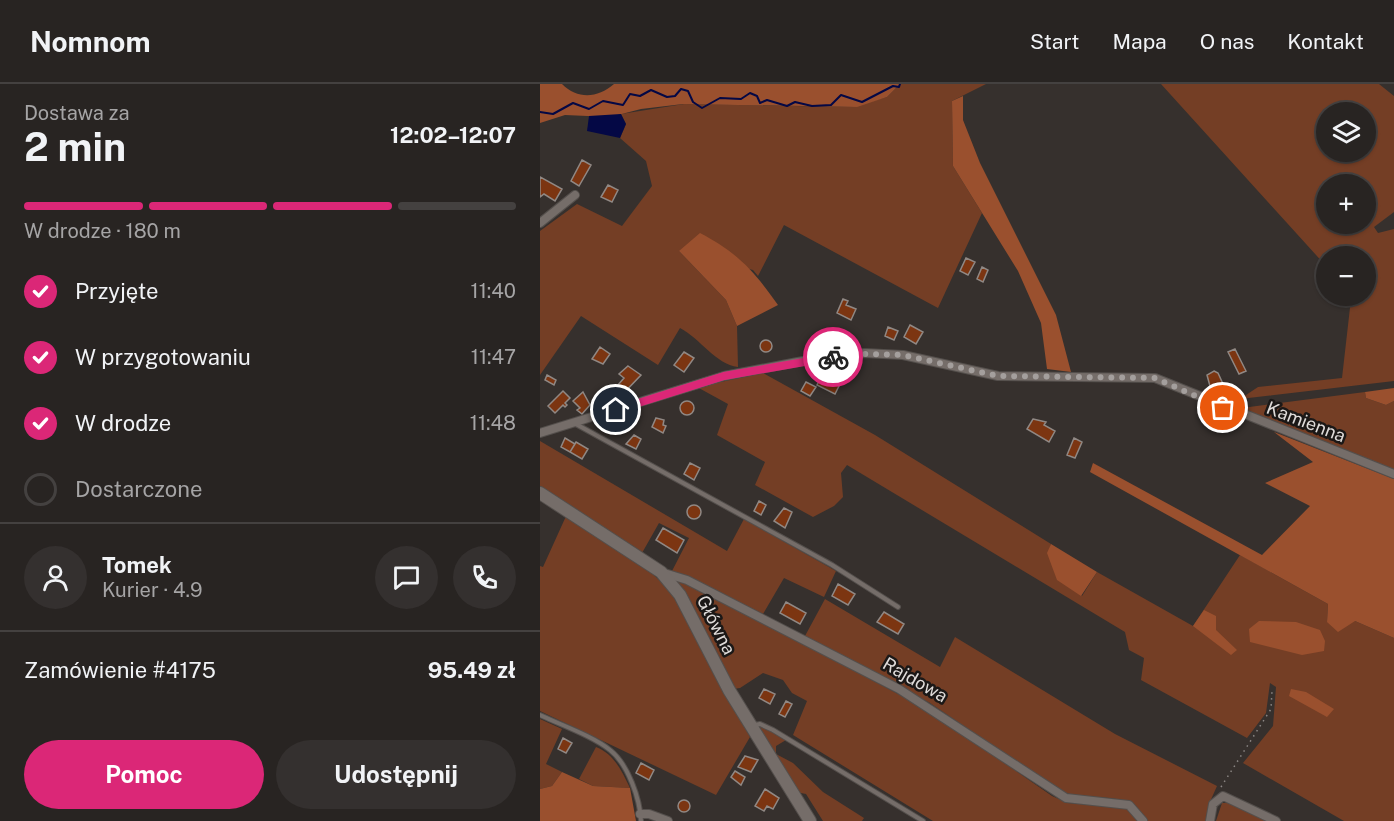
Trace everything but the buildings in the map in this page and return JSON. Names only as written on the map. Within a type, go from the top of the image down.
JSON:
[{"type":"street","points":[[540,223],[574,195]]},
{"type":"street","name":"Kamienna","points":[[540,433],[724,376],[854,355],[903,355],[998,376],[1155,378],[1394,474]]},
{"type":"street","name":"Główna","points":[[540,493],[661,572],[680,595],[729,690],[810,821]]},
{"type":"street","name":"Rajdowa","points":[[661,572],[687,580],[889,684],[933,709],[1066,798],[1128,805],[1143,821]]},
{"type":"street","points":[[1210,821],[1213,804],[1223,796],[1276,821]]},
{"type":"street","points":[[640,817],[649,814],[668,821]]},
{"type":"lane","points":[[573,423],[832,566],[898,607]]},
{"type":"lane","points":[[540,715],[610,750],[626,773],[640,817]]},
{"type":"lane","points":[[751,726],[760,724],[773,729],[923,821]]},
{"type":"path","points":[[1217,799],[1223,783],[1271,709],[1272,691]]},
{"type":"shaded area","points":[[540,84],[562,84],[575,93],[588,95],[601,92],[614,84],[900,84],[887,97],[857,107],[683,104],[641,109],[610,117],[565,115],[540,123]]},
{"type":"shaded area","points":[[900,84],[986,84],[952,101],[953,166],[982,213],[938,308],[784,225],[758,276],[753,270],[679,251],[726,300],[737,326],[738,367],[722,361],[680,328],[658,365],[581,316],[540,375],[540,231],[577,204],[622,226],[652,186],[646,161],[620,138],[626,124],[621,114],[684,104],[852,107],[887,97]]},
{"type":"shaded area","points":[[1161,84],[1379,84],[1394,96],[1394,212],[1376,226],[1376,174],[1316,174],[1316,234],[1376,234],[1376,230],[1378,233],[1394,229],[1394,381],[1240,399],[1258,387],[1342,378],[1350,306],[1376,306],[1376,246],[1316,246],[1316,255]]},
{"type":"shaded area","points":[[963,96],[963,120],[980,163],[1056,315],[1071,372],[1047,369],[1041,323],[1018,271],[953,166],[952,101]]},
{"type":"shaded area","points":[[621,114],[626,124],[620,138],[587,131],[589,116]]},
{"type":"shaded area","points":[[700,233],[725,248],[744,264],[778,305],[737,326],[726,300],[679,251]]},
{"type":"shaded area","points":[[763,373],[875,435],[1051,544],[1048,553],[1082,596],[1097,572],[1193,626],[1240,555],[1328,604],[1327,622],[1355,621],[1394,638],[1394,821],[1344,821],[1243,763],[1273,726],[1276,687],[1270,683],[1266,713],[1247,738],[1141,680],[1144,658],[1129,650],[1125,632],[847,465],[841,473],[843,497],[834,506],[813,517],[755,485],[765,462],[717,435],[728,404],[697,387]]},
{"type":"shaded area","points":[[1394,388],[1394,401],[1386,405],[1366,398],[1365,392]]},
{"type":"shaded area","points":[[1365,392],[1366,398],[1386,405],[1394,401],[1394,470],[1234,409]]},
{"type":"shaded area","points":[[1274,432],[1394,479],[1394,638],[1355,621],[1338,632],[1327,622],[1328,604],[1090,472],[1093,463],[1262,555],[1310,506],[1265,483],[1313,462]]},
{"type":"shaded area","points":[[540,441],[727,551],[744,519],[836,571],[824,597],[784,578],[763,614],[672,571],[689,538],[659,523],[642,553],[540,487]]},
{"type":"shaded area","points":[[567,514],[644,566],[670,590],[750,737],[716,795],[540,711],[540,566],[543,567]]},
{"type":"shaded area","points":[[1051,544],[1097,572],[1081,596],[1057,580],[1047,553]]},
{"type":"shaded area","points":[[676,579],[687,582],[930,711],[1052,796],[1068,803],[1128,808],[1138,821],[933,821],[793,735],[807,701],[792,693],[783,680],[763,673],[740,688],[733,689]]},
{"type":"shaded area","points":[[825,599],[940,667],[955,637],[1115,734],[1217,786],[1209,804],[1207,821],[1148,821],[1138,810],[1118,799],[1082,796],[1056,789],[930,703],[805,636]]},
{"type":"shaded area","points":[[1204,610],[1216,616],[1216,630],[1237,650],[1231,655],[1193,626]]},
{"type":"shaded area","points":[[1259,621],[1296,622],[1320,630],[1325,641],[1324,651],[1302,655],[1250,642],[1249,629]]},
{"type":"shaded area","points":[[1291,689],[1306,692],[1334,709],[1327,717],[1289,696]]},
{"type":"shaded area","points":[[540,719],[562,729],[546,764],[562,772],[552,786],[540,789]]},
{"type":"shaded area","points":[[762,726],[786,740],[776,746],[776,754],[793,763],[823,792],[864,818],[862,821],[823,821],[806,794],[796,792],[758,728]]},
{"type":"shaded area","points":[[596,747],[613,759],[630,788],[593,786],[579,779]]},
{"type":"shaded area","points":[[562,772],[593,786],[630,788],[636,821],[540,821],[540,789],[552,786]]},
{"type":"shaded area","points":[[1222,803],[1233,803],[1266,821],[1216,821]]},
{"type":"waterway","points":[[540,112],[553,114],[573,103],[589,109],[603,101],[623,105],[630,94],[640,96],[651,90],[667,97],[675,96],[681,89],[688,91],[693,102],[702,108],[720,98],[741,99],[750,93],[757,96],[760,103],[767,100],[787,106],[795,102],[812,106],[831,105],[841,95],[862,102],[893,86],[899,87],[900,84]]},
{"type":"way so far","points":[[833,357],[864,354],[903,355],[998,376],[1155,378],[1223,408]]},
{"type":"route","points":[[616,410],[724,376],[833,357]]}]
